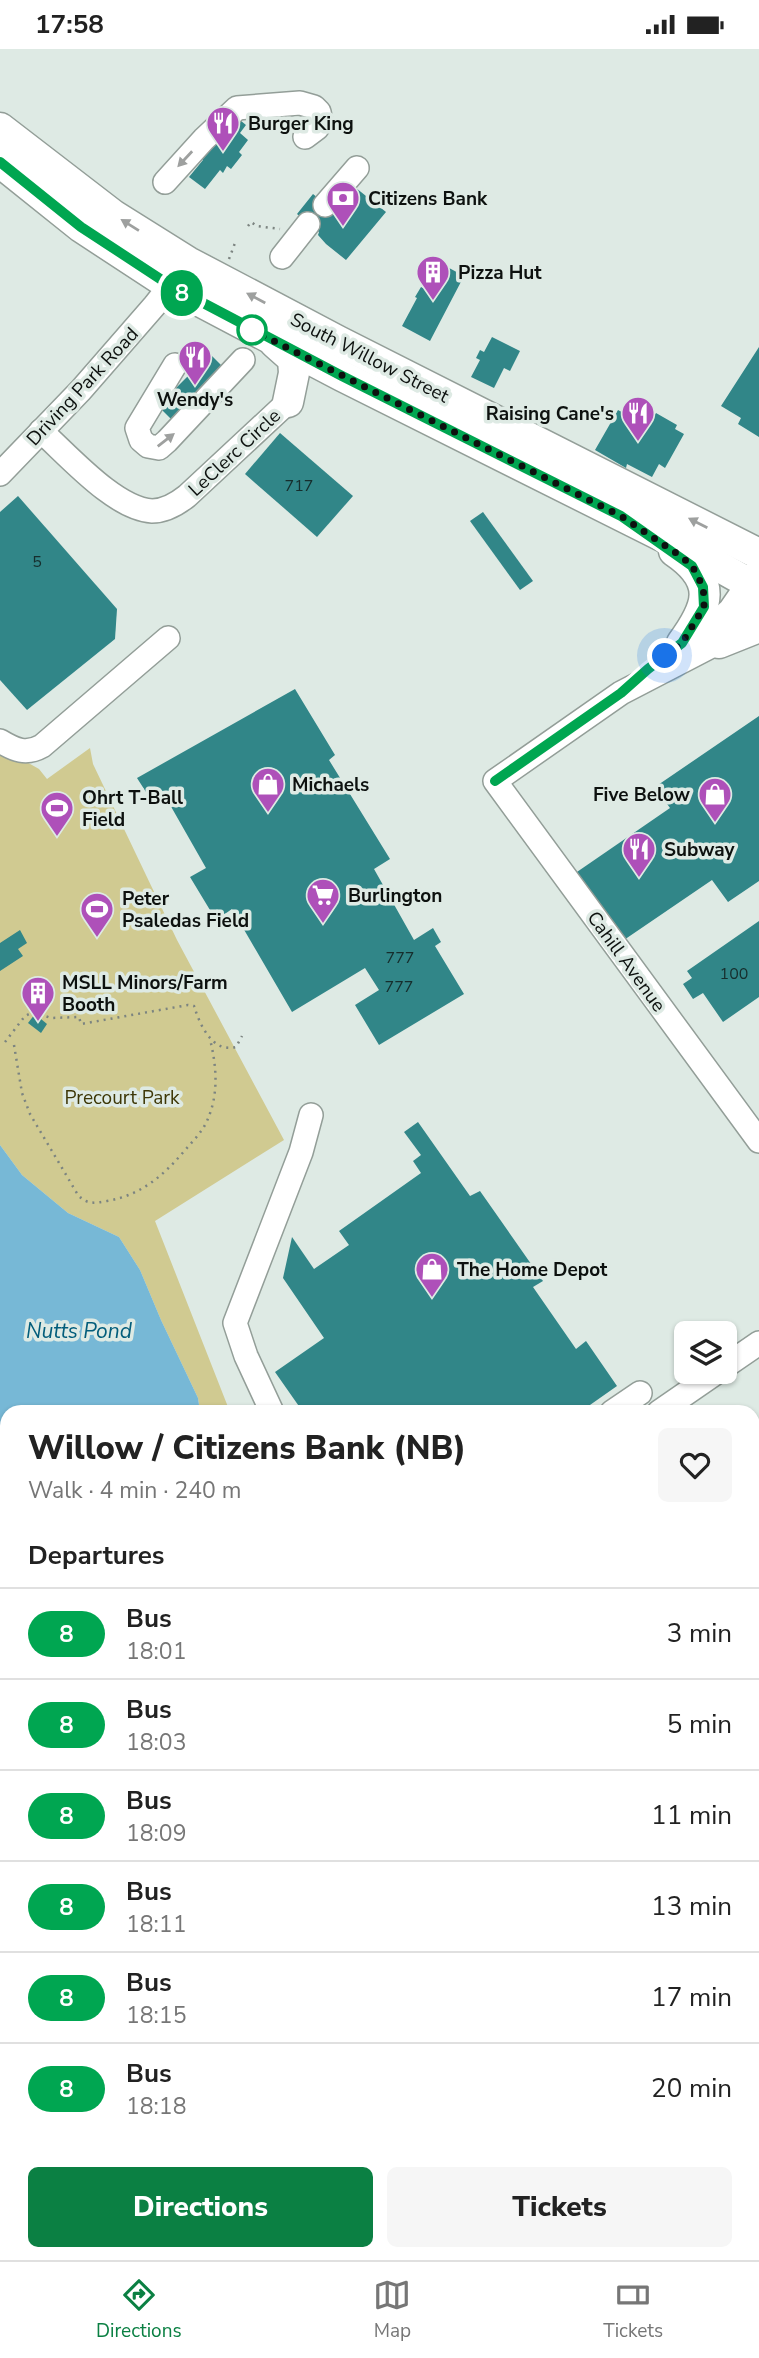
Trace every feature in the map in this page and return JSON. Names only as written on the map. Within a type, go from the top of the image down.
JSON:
[{"type":"main road","name":"South Willow Street","points":[[0,128],[113,215],[188,262],[328,336],[759,554]]},
{"type":"main road","name":"South Willow Street","points":[[0,162],[81,227],[171,286],[324,367],[757,584]]},
{"type":"main road","points":[[270,339],[293,359],[294,373],[288,402]]},
{"type":"main road","points":[[288,402],[324,367]]},
{"type":"main road","points":[[621,516],[682,557],[692,566],[699,578],[704,594],[704,607],[682,643]]},
{"type":"main road","points":[[719,643],[759,627]]},
{"type":"street","points":[[165,182],[237,108],[287,103],[309,105],[319,112],[321,122],[305,137]]},
{"type":"street","points":[[325,205],[358,168]]},
{"type":"street","points":[[282,257],[309,224]]},
{"type":"street","name":"Driving Park Road","points":[[0,474],[81,390],[171,286],[188,262]]},
{"type":"street","points":[[175,365],[137,428],[141,440],[153,447],[159,448],[167,441],[243,359]]},
{"type":"street","name":"LeClerc Circle","points":[[41,431],[118,498],[135,508],[154,511],[172,507],[187,496],[288,402]]},
{"type":"street","points":[[621,693],[682,643],[716,623],[757,584]]},
{"type":"street","points":[[621,693],[719,643],[746,619],[757,584]]},
{"type":"street","points":[[0,741],[17,751],[33,751],[42,746],[167,638]]},
{"type":"street","name":"Cahill Avenue","points":[[621,693],[495,781],[759,1142]]},
{"type":"street","points":[[269,1405],[246,1356],[235,1323],[301,1152],[311,1115]]},
{"type":"street","points":[[737,1358],[759,1343]]},
{"type":"street","points":[[669,1405],[700,1384]]},
{"type":"street","points":[[622,1405],[640,1393]]},
{"type":"path","points":[[248,226],[251,222],[257,226],[280,229]]},
{"type":"path","points":[[227,265],[235,243]]},
{"type":"path","points":[[5,1042],[24,1016],[33,1012],[51,1018],[79,1017],[81,1024],[194,1006],[210,1039],[217,1083],[206,1122],[171,1167],[152,1184],[127,1197],[87,1203],[78,1195],[30,1114],[22,1093],[14,1045]]},
{"type":"path","points":[[210,1039],[228,1049],[236,1047],[242,1036]]},
{"type":"green space","name":"Precourt Park","points":[[0,747],[39,769],[47,779],[90,748],[93,764],[177,940],[284,1140],[155,1221],[227,1405],[199,1405],[140,1270],[119,1237],[68,1213],[22,1175],[0,1145]]},
{"type":"water","name":"Nutts Pond","points":[[0,1145],[22,1175],[68,1213],[119,1237],[140,1270],[199,1405],[0,1405]]},
{"type":"building","name":"Burger King","points":[[235,116],[246,125],[240,133],[248,140],[239,152],[242,155],[231,169],[227,166],[223,173],[220,170],[205,189],[189,177]]},
{"type":"building","name":"Citizens Bank","points":[[356,188],[386,212],[346,260],[297,214],[313,194],[335,212]]},
{"type":"building","name":"Pizza Hut","points":[[438,262],[464,276],[430,341],[402,326],[417,298],[415,297]]},
{"type":"building","points":[[492,337],[520,351],[510,371],[504,368],[494,388],[471,377],[480,360],[476,358],[480,350],[484,352]]},
{"type":"building","points":[[759,347],[759,437],[738,424],[741,418],[721,406]]},
{"type":"building","name":"Wendy's","points":[[209,353],[228,372],[177,425],[161,409],[168,402],[165,399],[189,375],[185,372]]},
{"type":"building","points":[[637,407],[654,416],[656,413],[677,425],[675,429],[684,434],[665,468],[659,464],[652,477],[627,464],[626,468],[595,450],[618,410],[637,420],[639,416],[633,413]]},
{"type":"building","points":[[280,433],[353,496],[317,537],[245,474]]},
{"type":"building","points":[[18,496],[117,609],[115,639],[27,710],[0,680],[0,512]]},
{"type":"building","points":[[483,512],[533,581],[520,590],[470,521]]},
{"type":"building","points":[[295,689],[335,755],[329,760],[390,859],[374,869],[414,940],[433,928],[441,942],[435,946],[464,994],[379,1045],[355,1005],[379,990],[365,968],[292,1012],[232,909],[216,920],[190,877],[206,868],[165,796],[153,803],[137,778]]},
{"type":"building","points":[[759,716],[759,881],[728,902],[712,880],[621,942],[574,874],[670,808],[655,787]]},
{"type":"building","points":[[759,921],[759,997],[723,1022],[703,993],[693,999],[683,984],[692,978],[687,971]]},
{"type":"building","points":[[20,930],[27,943],[18,949],[23,956],[0,971],[0,943]]},
{"type":"building","name":"MSLL Minors/Farm Booth","points":[[35,1014],[47,1024],[41,1033],[28,1023]]},
{"type":"building","name":"The Home Depot","points":[[418,1122],[470,1196],[480,1191],[543,1281],[533,1287],[576,1349],[586,1341],[617,1386],[590,1405],[298,1405],[275,1372],[324,1338],[283,1278],[292,1237],[314,1269],[349,1245],[339,1231],[421,1173],[413,1161],[421,1155],[404,1132]]},
{"type":"bus line","name":"8","points":[[0,162],[81,227],[171,286],[342,376],[621,516],[692,566],[703,587],[704,607],[695,626],[682,643],[621,693],[495,781]]},
{"type":"place","name":"Burger King","points":[[223,153]]},
{"type":"place","name":"Citizens Bank","points":[[343,228]]},
{"type":"place","name":"Pizza Hut","points":[[433,302]]},
{"type":"place","name":"Wendy's","points":[[195,387]]},
{"type":"place","name":"Raising Cane's","points":[[638,443]]},
{"type":"place","name":"Michaels","points":[[268,814]]},
{"type":"place","name":"Five Below","points":[[715,824]]},
{"type":"place","name":"Ohrt T-Ball Field","points":[[57,838]]},
{"type":"place","name":"Subway","points":[[639,879]]},
{"type":"place","name":"Burlington","points":[[323,925]]},
{"type":"place","name":"Peter Psaledas Field","points":[[97,939]]},
{"type":"place","name":"MSLL Minors/Farm Booth","points":[[38,1023]]},
{"type":"place","name":"The Home Depot","points":[[432,1299]]},
{"type":"route","points":[[252,330],[621,516],[682,557],[692,566],[703,587],[704,607],[695,626],[682,643],[665,656]]}]
